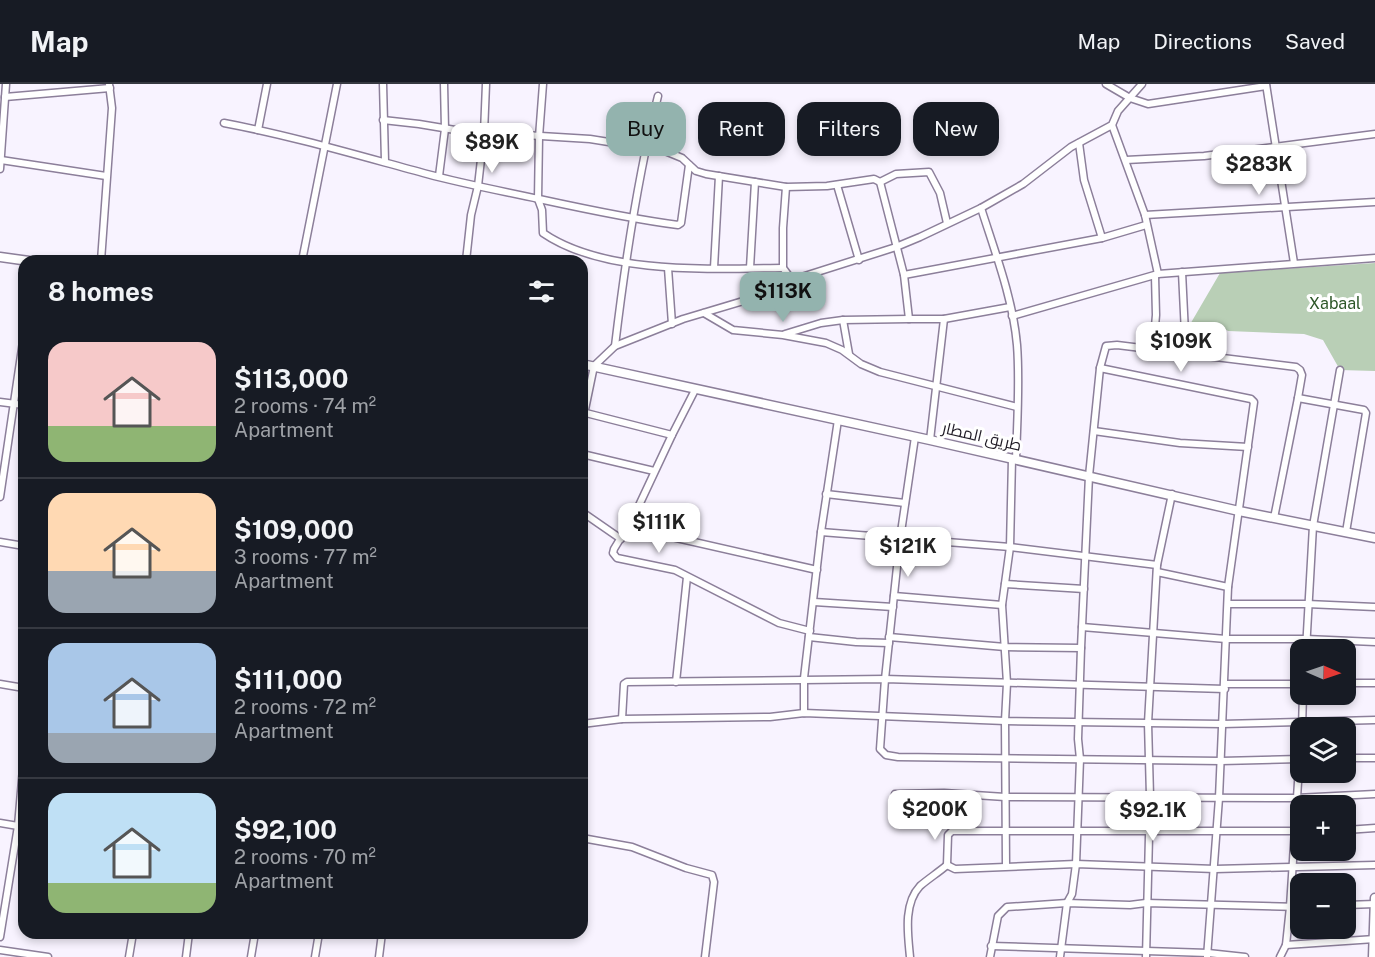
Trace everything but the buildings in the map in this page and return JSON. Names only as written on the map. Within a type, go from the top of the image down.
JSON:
[{"type":"main road","points":[[0,257],[18,259]]},
{"type":"main road","name":"طريق المطار","points":[[588,365],[1172,494],[1239,511],[1375,538]]},
{"type":"main road","points":[[1373,957],[1375,898]]},
{"type":"street","points":[[0,169],[6,84]]},
{"type":"street","points":[[258,130],[267,84]]},
{"type":"street","points":[[303,255],[337,84]]},
{"type":"street","points":[[382,84],[385,161]]},
{"type":"street","points":[[439,176],[445,129],[444,84]]},
{"type":"street","points":[[467,255],[484,133],[486,84]]},
{"type":"street","points":[[543,84],[538,199],[542,210],[543,233],[576,250],[625,262],[668,267],[783,268]]},
{"type":"street","points":[[1106,84],[1130,98],[1152,104],[1266,85],[1294,263]]},
{"type":"street","points":[[588,391],[594,366],[615,346],[704,313],[770,293],[792,280],[897,247],[981,208],[1023,184],[1062,153],[1112,126],[1118,111],[1142,84]]},
{"type":"street","points":[[5,97],[110,86],[112,108],[101,255]]},
{"type":"street","points":[[656,102],[658,96]]},
{"type":"street","points":[[383,120],[484,133],[606,142]]},
{"type":"street","points":[[224,123],[325,146],[478,186],[632,219],[680,225],[689,165]]},
{"type":"street","points":[[1112,126],[1145,215],[1156,275],[1153,349]]},
{"type":"street","points":[[1126,160],[1204,156],[1375,134]]},
{"type":"street","points":[[1079,143],[1084,180],[1102,238]]},
{"type":"street","points":[[615,346],[625,262],[644,156]]},
{"type":"street","points":[[678,156],[696,171],[786,187],[837,185],[874,179],[880,182],[904,275],[909,319]]},
{"type":"street","points":[[1,160],[106,176]]},
{"type":"street","points":[[880,182],[896,174],[929,172],[940,193],[947,223]]},
{"type":"street","points":[[714,268],[719,176]]},
{"type":"street","points":[[750,268],[755,182]]},
{"type":"street","points":[[837,185],[859,260]]},
{"type":"street","points":[[786,187],[783,268],[792,280]]},
{"type":"street","points":[[1145,215],[1375,202]]},
{"type":"street","points":[[981,208],[997,257],[1012,316],[1018,374],[1010,547],[1002,605],[1007,683],[1006,865]]},
{"type":"street","points":[[904,275],[1102,238],[1146,225]]},
{"type":"street","points":[[1012,316],[1156,275],[1375,258]]},
{"type":"street","points":[[668,267],[672,324]]},
{"type":"street","points":[[1182,272],[1186,354]]},
{"type":"street","points":[[783,335],[821,323],[843,320],[944,319],[1010,308]]},
{"type":"street","points":[[704,313],[733,330],[783,335],[826,344],[880,372],[1017,407]]},
{"type":"street","points":[[930,440],[944,319]]},
{"type":"street","points":[[843,320],[850,355]]},
{"type":"street","points":[[1060,957],[1067,903],[1072,894],[1076,864],[1081,648],[1089,476],[1100,368],[1108,344],[1296,367],[1302,375],[1274,518]]},
{"type":"street","points":[[1100,368],[1251,399],[1254,402],[1228,586],[1220,798],[1208,955]]},
{"type":"street","points":[[1306,639],[1313,526],[1340,370]]},
{"type":"street","points":[[0,497],[18,381]]},
{"type":"street","points":[[695,390],[628,527],[614,549],[617,558],[675,570],[779,623],[809,634],[856,642],[889,640],[1005,647],[1081,648]]},
{"type":"street","points":[[1298,398],[1366,412],[1346,532]]},
{"type":"street","points":[[0,402],[18,404]]},
{"type":"street","points":[[588,413],[672,435]]},
{"type":"street","points":[[804,713],[804,678],[820,532],[837,420]]},
{"type":"street","points":[[1094,431],[1180,443],[1248,447]]},
{"type":"street","points":[[915,437],[900,539],[885,679],[880,749],[886,755],[1221,761],[1290,759]]},
{"type":"street","points":[[588,455],[654,471]]},
{"type":"street","points":[[826,494],[905,503]]},
{"type":"street","points":[[1146,954],[1150,830],[1148,723],[1153,634],[1157,568],[1172,494]]},
{"type":"street","points":[[588,516],[621,539]]},
{"type":"street","points":[[628,527],[817,570]]},
{"type":"street","points":[[820,532],[1010,547],[1086,556],[1157,568],[1228,586]]},
{"type":"street","points":[[0,542],[18,545]]},
{"type":"street","points":[[676,682],[687,577]]},
{"type":"street","points":[[1005,584],[1084,589]]},
{"type":"street","points":[[894,596],[1002,605]]},
{"type":"street","points":[[813,602],[893,607]]},
{"type":"street","points":[[1228,604],[1375,607]]},
{"type":"street","points":[[1082,627],[1226,639],[1290,639]]},
{"type":"street","points":[[1356,641],[1375,642]]},
{"type":"street","points":[[622,719],[626,682],[804,678],[1151,687],[1290,684]]},
{"type":"street","points":[[1356,684],[1375,683]]},
{"type":"street","points":[[0,684],[18,687]]},
{"type":"street","points":[[588,723],[622,719],[770,717],[804,713],[1005,721],[1290,725]]},
{"type":"street","points":[[1356,721],[1375,720]]},
{"type":"street","points":[[1356,759],[1375,758]]},
{"type":"street","points":[[896,794],[944,793],[1005,797],[1290,798]]},
{"type":"street","points":[[1355,795],[1375,794]]},
{"type":"street","points":[[0,823],[18,826]]},
{"type":"street","points":[[1356,829],[1375,828]]},
{"type":"street","points":[[947,865],[949,833],[958,831],[1290,832]]},
{"type":"street","points":[[588,839],[632,847],[686,868],[712,875],[714,882],[705,957]]},
{"type":"street","points":[[0,937],[18,842]]},
{"type":"street","points":[[1293,873],[1294,861]]},
{"type":"street","points":[[947,865],[955,868],[1076,864],[1215,868],[1375,865]]},
{"type":"street","points":[[910,957],[909,915],[914,895],[920,887],[947,865]]},
{"type":"street","points":[[990,957],[998,916],[1007,907],[1067,903],[1120,906],[1146,903],[1290,907],[1286,945],[1281,957]]},
{"type":"street","points":[[1356,905],[1375,904]]},
{"type":"street","points":[[129,957],[132,939]]},
{"type":"street","points":[[186,957],[188,939]]},
{"type":"street","points":[[251,957],[254,939]]},
{"type":"street","points":[[315,957],[318,939]]},
{"type":"street","points":[[380,957],[382,939]]},
{"type":"street","points":[[1286,945],[1375,939]]},
{"type":"street","points":[[991,946],[1245,957]]},
{"type":"street","points":[[0,950],[48,957]]},
{"type":"green space","name":"Xabaal","points":[[1375,263],[1375,371],[1340,370],[1323,340],[1304,334],[1228,331],[1222,327],[1185,333],[1220,273]]}]
